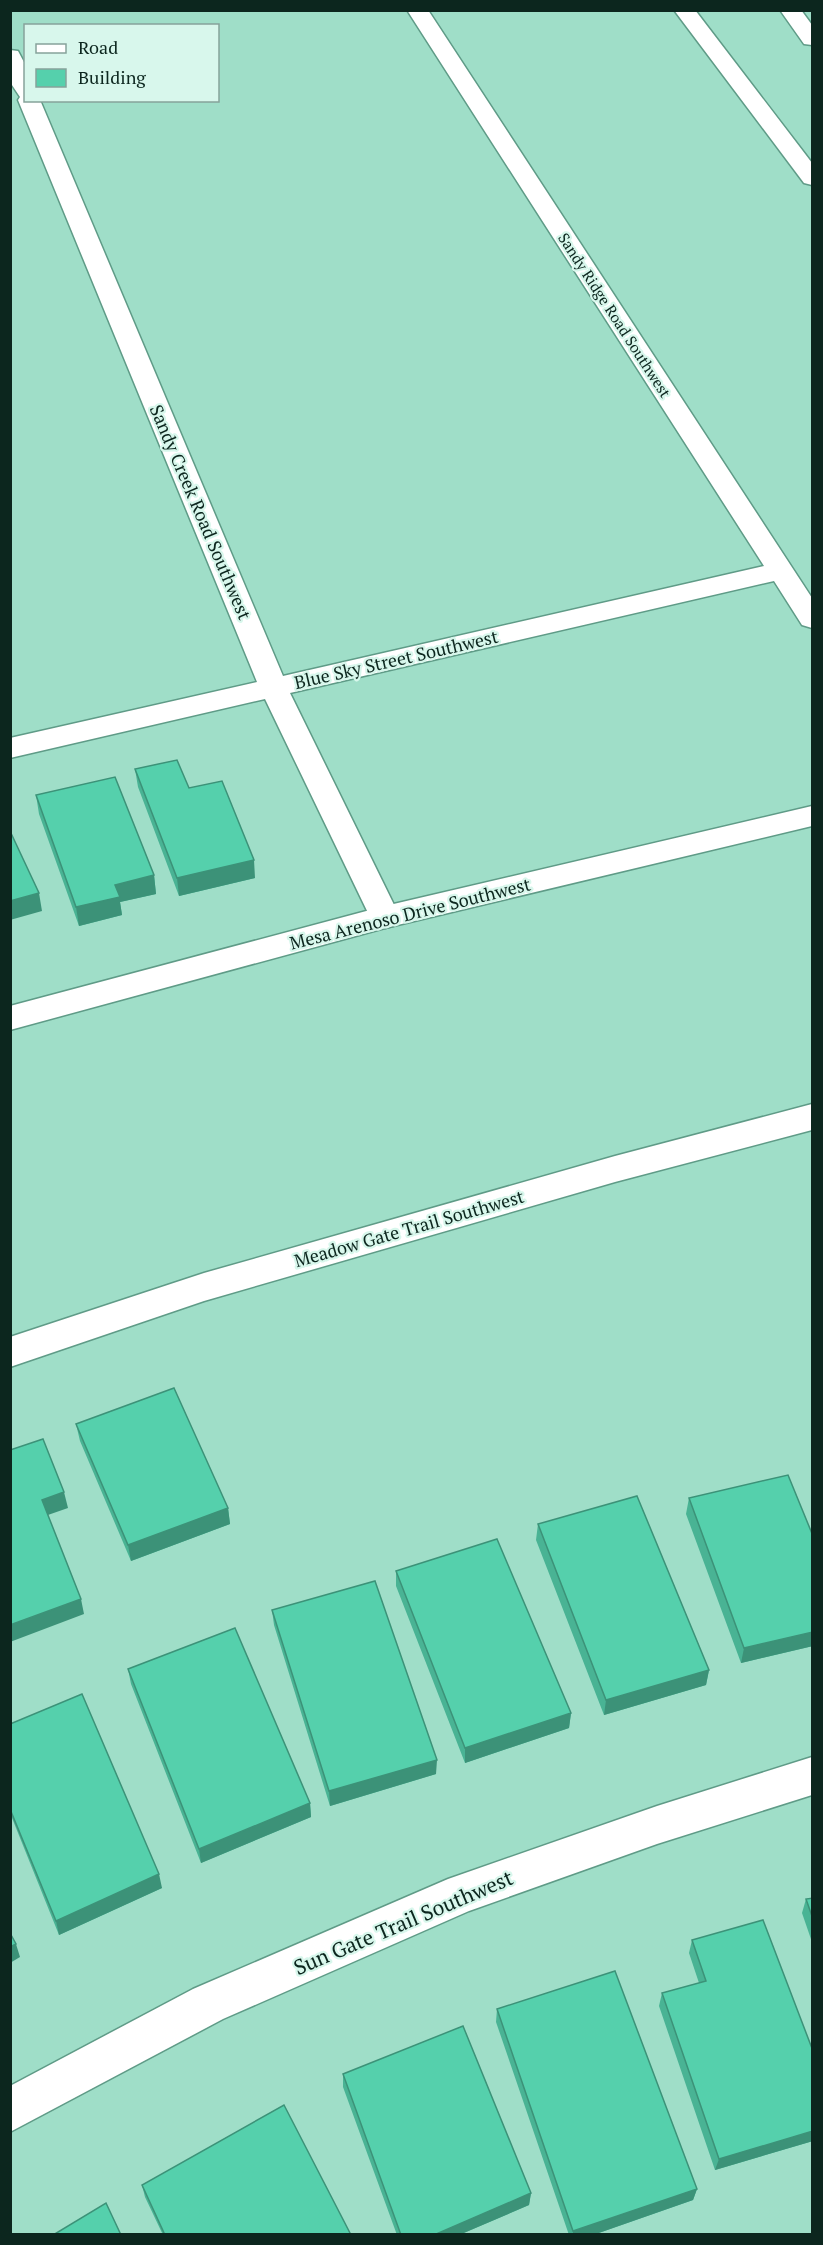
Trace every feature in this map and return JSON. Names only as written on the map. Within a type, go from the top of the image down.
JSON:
[{"type":"street","name":"Sandy Ridge Road Southwest","points":[[417,10],[813,619]]},
{"type":"street","points":[[684,10],[813,178]]},
{"type":"street","points":[[790,10],[813,39]]},
{"type":"street","points":[[10,56],[24,88]]},
{"type":"street","name":"Sandy Creek Road Southwest","points":[[30,102],[273,687],[384,917]]},
{"type":"street","name":"Blue Sky Street Southwest","points":[[10,748],[781,571]]},
{"type":"street","name":"Mesa Arenoso Drive Southwest","points":[[10,1018],[384,917],[813,816]]},
{"type":"street","name":"Meadow Gate Trail Southwest","points":[[10,1352],[204,1287],[615,1169],[813,1117]]},
{"type":"street","name":"Sun Gate Trail Southwest","points":[[10,2110],[90,2064],[208,2004],[463,1893],[657,1825],[813,1776]]},
{"type":"building","points":[[177,760],[189,788],[222,781],[254,860],[177,878],[135,769]]},
{"type":"building","points":[[115,777],[154,875],[115,885],[120,897],[76,907],[36,795]]},
{"type":"building","points":[[10,831],[39,893],[10,901]]},
{"type":"building","points":[[174,1388],[228,1508],[128,1545],[76,1424]]},
{"type":"building","points":[[43,1439],[64,1492],[42,1500],[81,1599],[10,1625],[10,1450]]},
{"type":"building","points":[[788,1475],[813,1536],[813,1632],[744,1648],[689,1498]]},
{"type":"building","points":[[637,1496],[709,1670],[606,1700],[538,1524]]},
{"type":"building","points":[[497,1539],[571,1713],[465,1748],[396,1571]]},
{"type":"building","points":[[375,1581],[437,1760],[329,1791],[272,1610]]},
{"type":"building","points":[[235,1628],[310,1803],[199,1849],[128,1669]]},
{"type":"building","points":[[82,1694],[159,1874],[56,1921],[10,1809],[10,1724]]},
{"type":"building","points":[[813,1898],[813,1919],[806,1899]]},
{"type":"building","points":[[763,1920],[813,2051],[813,2131],[719,2159],[662,1993],[706,1981],[692,1940]]},
{"type":"building","points":[[10,1933],[16,1944],[10,1947]]},
{"type":"building","points":[[615,1971],[697,2189],[573,2231],[497,2009]]},
{"type":"building","points":[[463,2026],[531,2193],[434,2235],[401,2235],[343,2074]]},
{"type":"building","points":[[284,2105],[351,2235],[165,2235],[142,2185]]},
{"type":"building","points":[[106,2203],[121,2235],[53,2235]]}]
